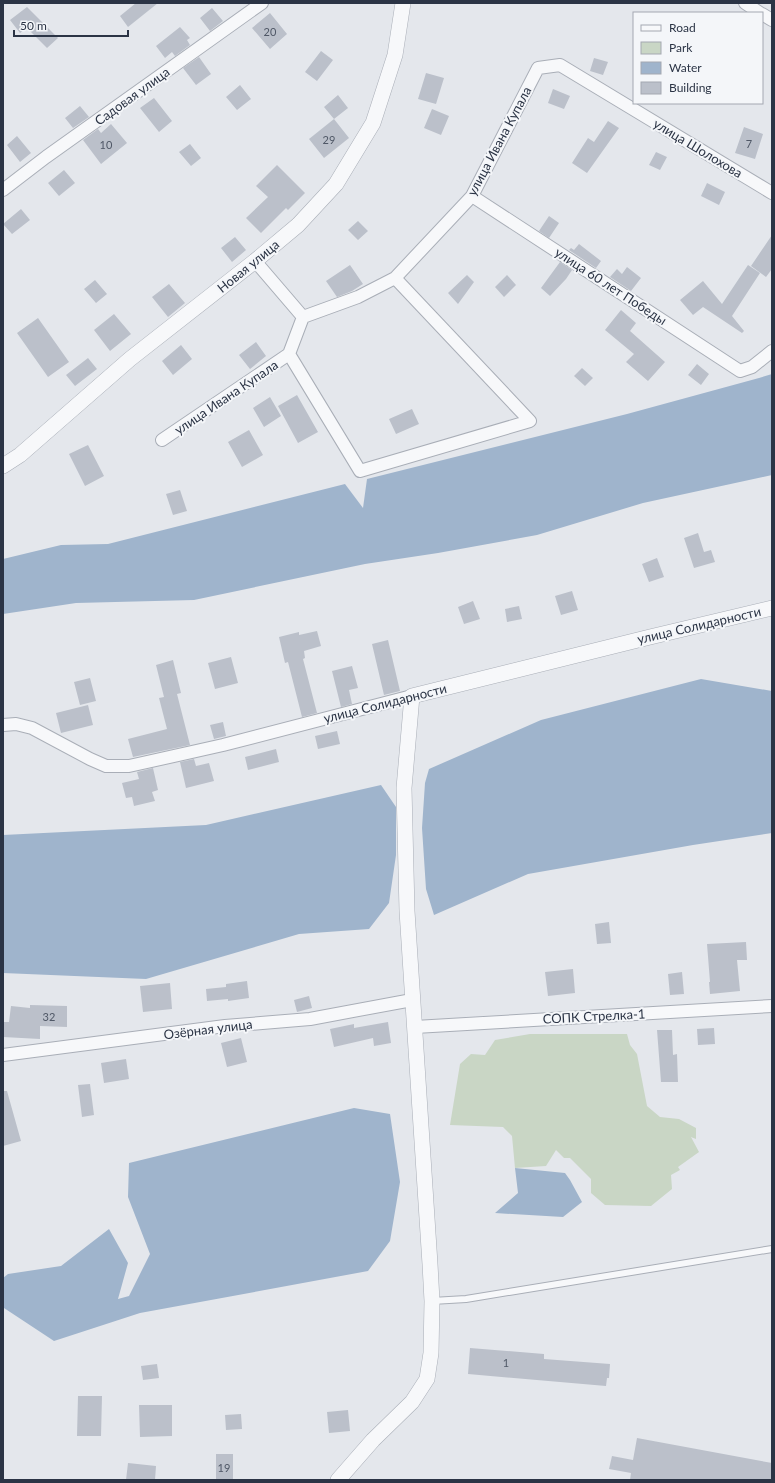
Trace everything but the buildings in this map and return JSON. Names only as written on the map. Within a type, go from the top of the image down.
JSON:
[{"type":"street","name":"Садовая улица","points":[[3,190],[262,3]]},
{"type":"street","name":"Новая улица","points":[[3,466],[20,455],[130,359],[255,261],[298,225],[336,184],[373,123],[395,55],[403,3]]},
{"type":"street","points":[[745,3],[758,12]]},
{"type":"street","points":[[763,15],[772,20]]},
{"type":"street","name":"улица Шолохова","points":[[538,68],[560,65],[772,193]]},
{"type":"street","name":"улица Ивана Купала","points":[[303,317],[358,297],[395,278],[472,196],[538,68]]},
{"type":"street","name":"улица 60 лет Победы","points":[[472,196],[740,371],[752,367],[772,351]]},
{"type":"street","points":[[255,261],[303,317],[289,354],[360,471],[530,422],[395,278]]},
{"type":"street","name":"улица Ивана Купала","points":[[162,440],[289,354]]},
{"type":"street","name":"улица Солидарности","points":[[3,725],[16,724],[32,728],[90,760],[106,766],[129,766],[223,745],[650,636],[772,608]]},
{"type":"street","points":[[338,1480],[373,1440],[412,1402],[427,1379],[431,1353],[432,1301],[407,911],[404,788],[412,696]]},
{"type":"street","name":"Озёрная улица","points":[[3,1055],[225,1026],[310,1019],[412,1000]]},
{"type":"street","name":"СОПК Стрелка-1","points":[[415,1027],[772,1006]]},
{"type":"lane","points":[[432,1301],[474,1297],[772,1249]]},
{"type":"green space","points":[[530,1034],[627,1034],[630,1045],[637,1054],[647,1106],[660,1117],[679,1119],[696,1128],[696,1139],[691,1137],[699,1152],[678,1167],[680,1170],[671,1175],[672,1189],[651,1206],[605,1205],[591,1193],[591,1179],[570,1158],[564,1158],[556,1150],[546,1166],[515,1168],[512,1136],[503,1127],[450,1125],[460,1064],[471,1054],[485,1055],[495,1040]]},
{"type":"water","points":[[772,374],[772,475],[643,503],[537,535],[438,553],[365,564],[194,600],[76,603],[3,614],[3,559],[61,545],[108,544],[345,484],[363,508],[367,479],[627,414]]},
{"type":"water","points":[[701,679],[772,691],[772,833],[693,845],[528,874],[434,915],[426,889],[422,828],[425,783],[429,769],[541,720]]},
{"type":"water","points":[[381,785],[396,807],[396,855],[389,903],[369,929],[299,934],[146,979],[3,973],[3,835],[206,825]]},
{"type":"water","points":[[354,1108],[390,1114],[400,1182],[390,1241],[368,1271],[140,1313],[54,1341],[4,1308],[3,1278],[8,1274],[61,1266],[109,1229],[128,1263],[118,1299],[129,1296],[150,1254],[128,1197],[129,1163]]},
{"type":"water","points":[[515,1168],[565,1173],[582,1202],[563,1217],[495,1213],[518,1193]]}]
